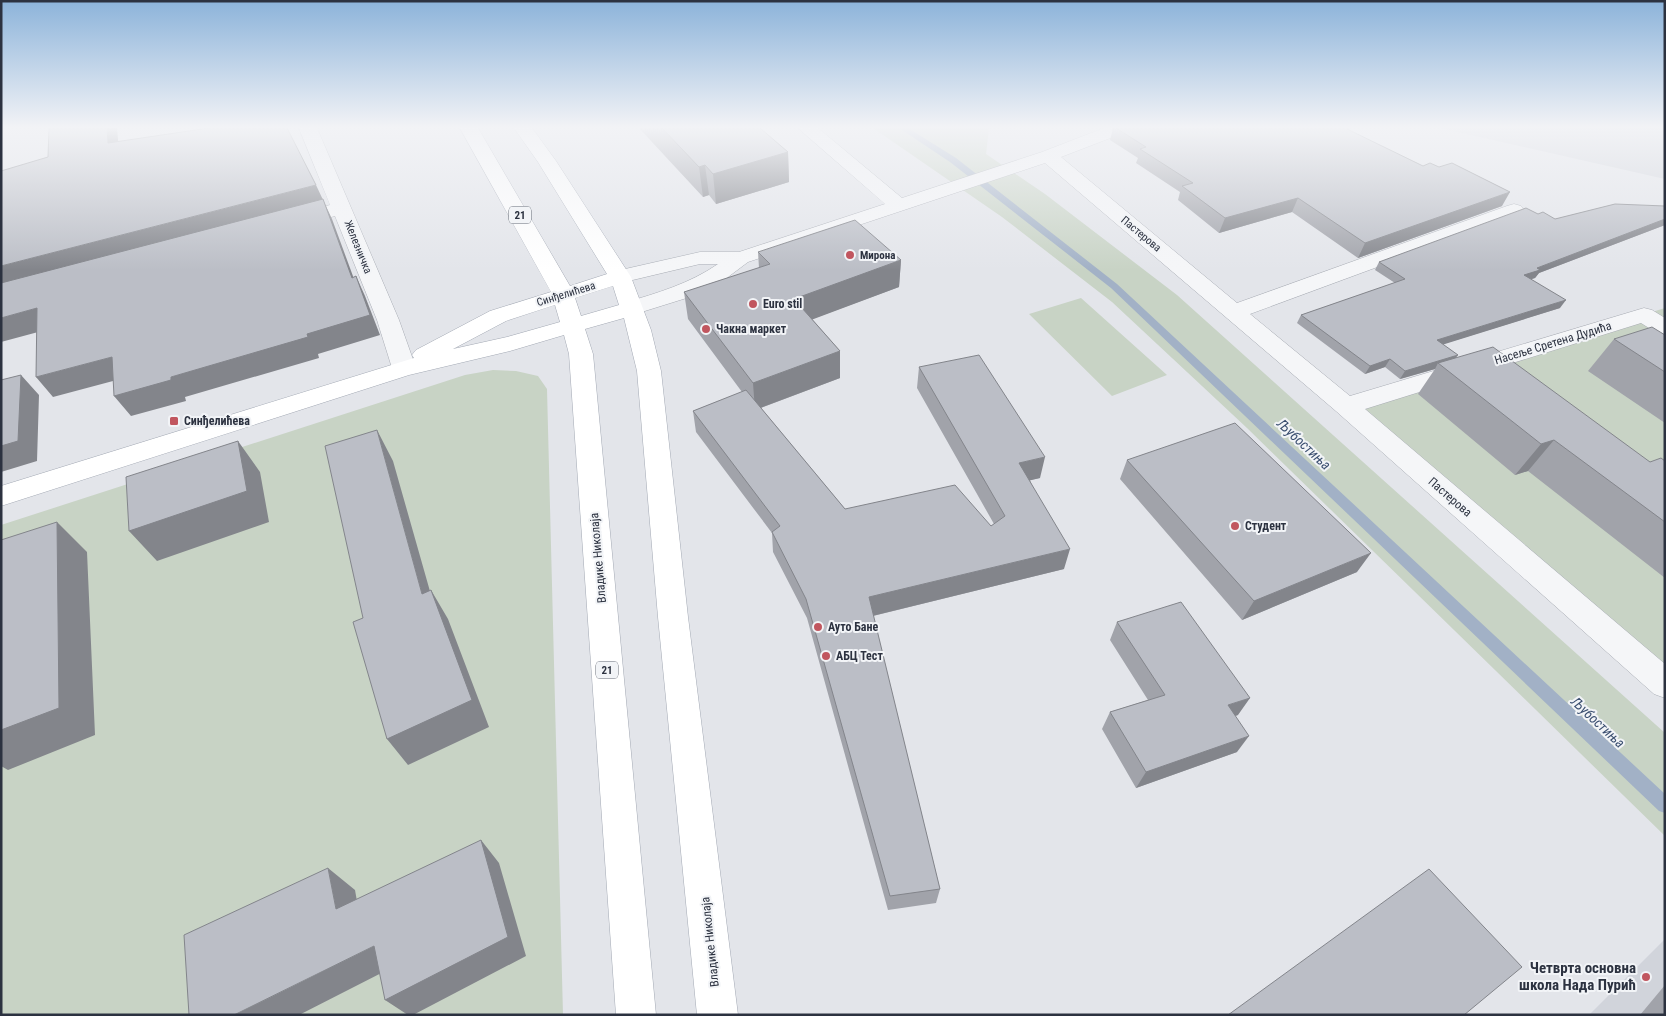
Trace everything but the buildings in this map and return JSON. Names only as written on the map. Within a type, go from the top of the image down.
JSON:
[{"type":"main road","name":"Владике Николаја","points":[[496,175],[563,294],[580,354],[636,1015]]},
{"type":"main road","name":"Владике Николаја","points":[[556,175],[620,277],[640,330],[649,372],[673,617],[718,1015]]},
{"type":"main road","name":"Синђелићева","points":[[404,368],[436,347],[498,316],[620,277]]},
{"type":"main road","name":"Синђелићева","points":[[1,496],[404,368],[510,344],[632,308]]},
{"type":"street","name":"Железничка","points":[[328,175],[388,320],[404,368]]},
{"type":"street","points":[[863,175],[898,205]]},
{"type":"street","name":"Синђелићева","points":[[632,308],[685,291],[712,278],[741,258],[989,175]]},
{"type":"street","name":"Пастерова","points":[[1071,175],[1346,406],[1665,684]]},
{"type":"street","points":[[274,226],[342,208]]},
{"type":"street","points":[[1234,312],[1514,210]]},
{"type":"street","name":"Синђелићева","points":[[620,277],[700,258],[741,258]]},
{"type":"street","name":"Насеље Сретена Дудића","points":[[1346,406],[1655,312],[1665,328]]},
{"type":"shaded area","points":[[1649,175],[1665,175],[1665,179]]},
{"type":"shaded area","name":"Четврта основна школа Нада Пурић","points":[[1665,939],[1665,1015],[1589,1015]]},
{"type":"green space","points":[[942,175],[1018,175],[1045,194],[1177,295],[1665,733],[1665,836],[1247,428],[1112,302],[1002,217]]},
{"type":"green space","points":[[1081,298],[1167,375],[1112,396],[1029,314]]},
{"type":"green space","points":[[1665,308],[1665,684],[1346,406]]},
{"type":"green space","points":[[493,370],[516,371],[538,376],[547,389],[563,1015],[1,1015],[1,525],[465,375]]},
{"type":"waterway","name":"Љубостиња","points":[[973,175],[1114,286],[1665,805]]},
{"type":"place","name":"Мирона","points":[[850,255]]},
{"type":"place","name":"Euro stil","points":[[753,304]]},
{"type":"place","name":"Чакна маркет","points":[[706,329]]},
{"type":"place","name":"Синђелићева","points":[[174,421]]},
{"type":"place","name":"Студент","points":[[1235,526]]},
{"type":"place","name":"Ауто Бане","points":[[818,627]]},
{"type":"place","name":"АБЦ Тест","points":[[826,656]]},
{"type":"place","name":"Четврта основна школа Нада Пурић","points":[[1646,977]]}]
